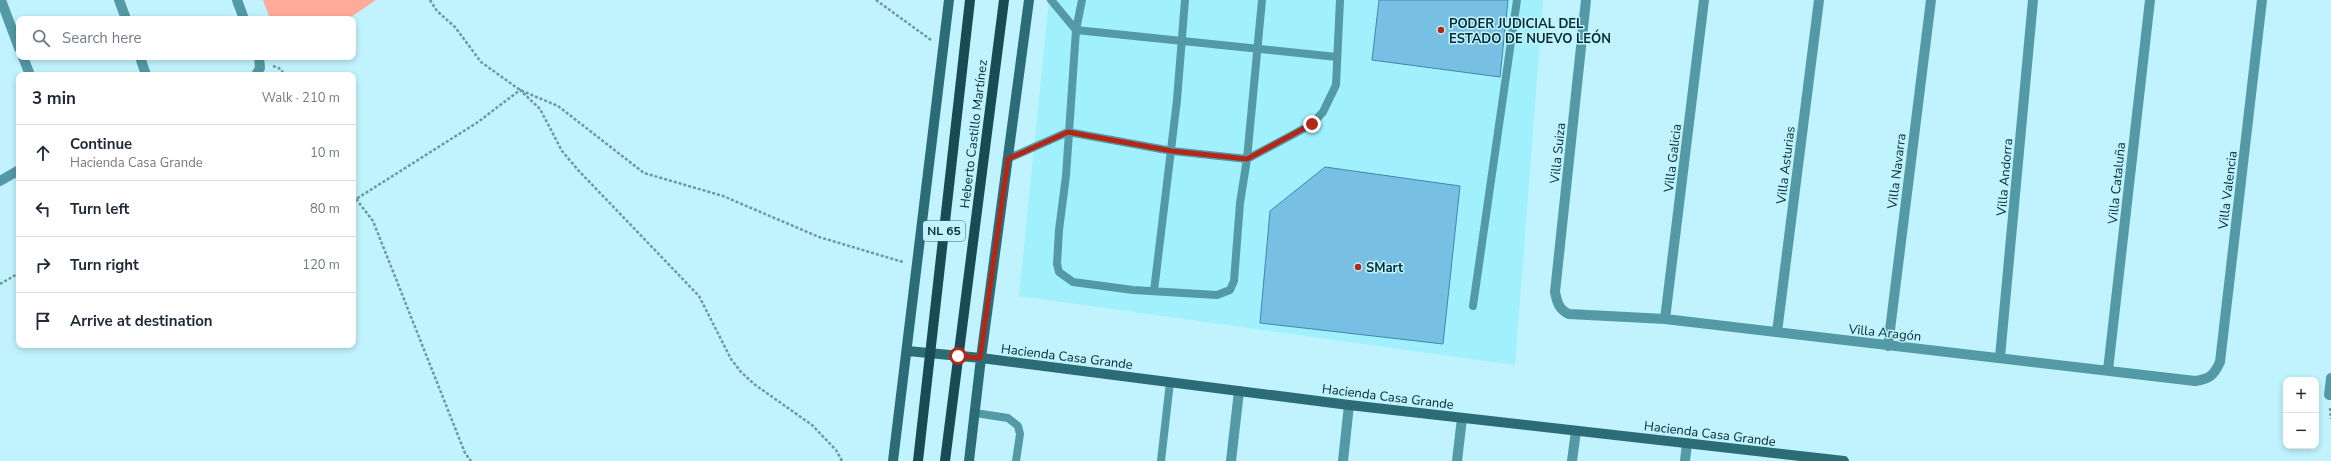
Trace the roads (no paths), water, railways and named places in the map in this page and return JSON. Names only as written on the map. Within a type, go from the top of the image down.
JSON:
[{"type":"main road","name":"Heberto Castillo Martínez","points":[[918,461],[970,0]]},
{"type":"main road","name":"Heberto Castillo Martínez","points":[[945,461],[1004,0]]},
{"type":"street","points":[[1,0],[16,40]]},
{"type":"street","points":[[119,0],[125,16]]},
{"type":"street","points":[[237,0],[243,16]]},
{"type":"street","points":[[893,461],[908,351],[916,266],[949,0]]},
{"type":"street","points":[[970,461],[980,358],[1029,0]]},
{"type":"street","name":"Villa Suiza","points":[[1560,308],[1555,292],[1586,0]]},
{"type":"street","name":"Villa Galicia","points":[[1665,319],[1704,0]]},
{"type":"street","name":"Villa Asturias","points":[[1777,332],[1819,0]]},
{"type":"street","name":"Villa Navarra","points":[[1888,346],[1931,0]]},
{"type":"street","name":"Villa Andorra","points":[[2000,357],[2033,0]]},
{"type":"street","name":"Villa Cataluña","points":[[2108,370],[2150,0]]},
{"type":"street","name":"Villa Valencia","points":[[2208,379],[2216,372],[2220,362],[2262,0]]},
{"type":"street","points":[[24,60],[29,72]]},
{"type":"street","points":[[141,60],[145,72]]},
{"type":"street","points":[[258,72],[259,60]]},
{"type":"street","points":[[0,181],[16,172]]},
{"type":"street","name":"Villa Aragón","points":[[1560,308],[1569,314],[1665,319],[2195,381],[2208,379]]},
{"type":"street","name":"Hacienda Casa Grande","points":[[908,351],[980,358],[1349,405],[1687,443],[1797,459],[1844,461]]},
{"type":"street","points":[[2330,395],[2331,378]]},
{"type":"street","points":[[1231,461],[1239,391]]},
{"type":"street","points":[[1343,461],[1349,405]]},
{"type":"street","points":[[1457,461],[1462,418]]},
{"type":"street","points":[[1572,461],[1576,431]]},
{"type":"street","points":[[1685,461],[1687,443]]},
{"type":"lane","points":[[1051,0],[1076,30],[1337,57]]},
{"type":"lane","points":[[1082,0],[1076,30],[1057,264],[1059,272],[1073,282],[1154,291],[1217,295],[1230,290],[1234,281],[1240,203],[1247,159],[1262,0]]},
{"type":"lane","points":[[1154,291],[1172,151],[1185,0]]},
{"type":"lane","points":[[1008,159],[1068,132],[1172,151],[1247,159],[1312,124],[1323,112],[1336,85],[1340,0]]},
{"type":"lane","points":[[1473,306],[1518,0]]},
{"type":"lane","points":[[1161,461],[1170,382]]},
{"type":"lane","points":[[975,413],[1008,418],[1018,426],[1016,461]]},
{"type":"place","name":"PODER JUDICIAL DEL ESTADO DE NUEVO LEÓN","points":[[1441,30]]},
{"type":"place","name":"SMart","points":[[1358,267]]}]
